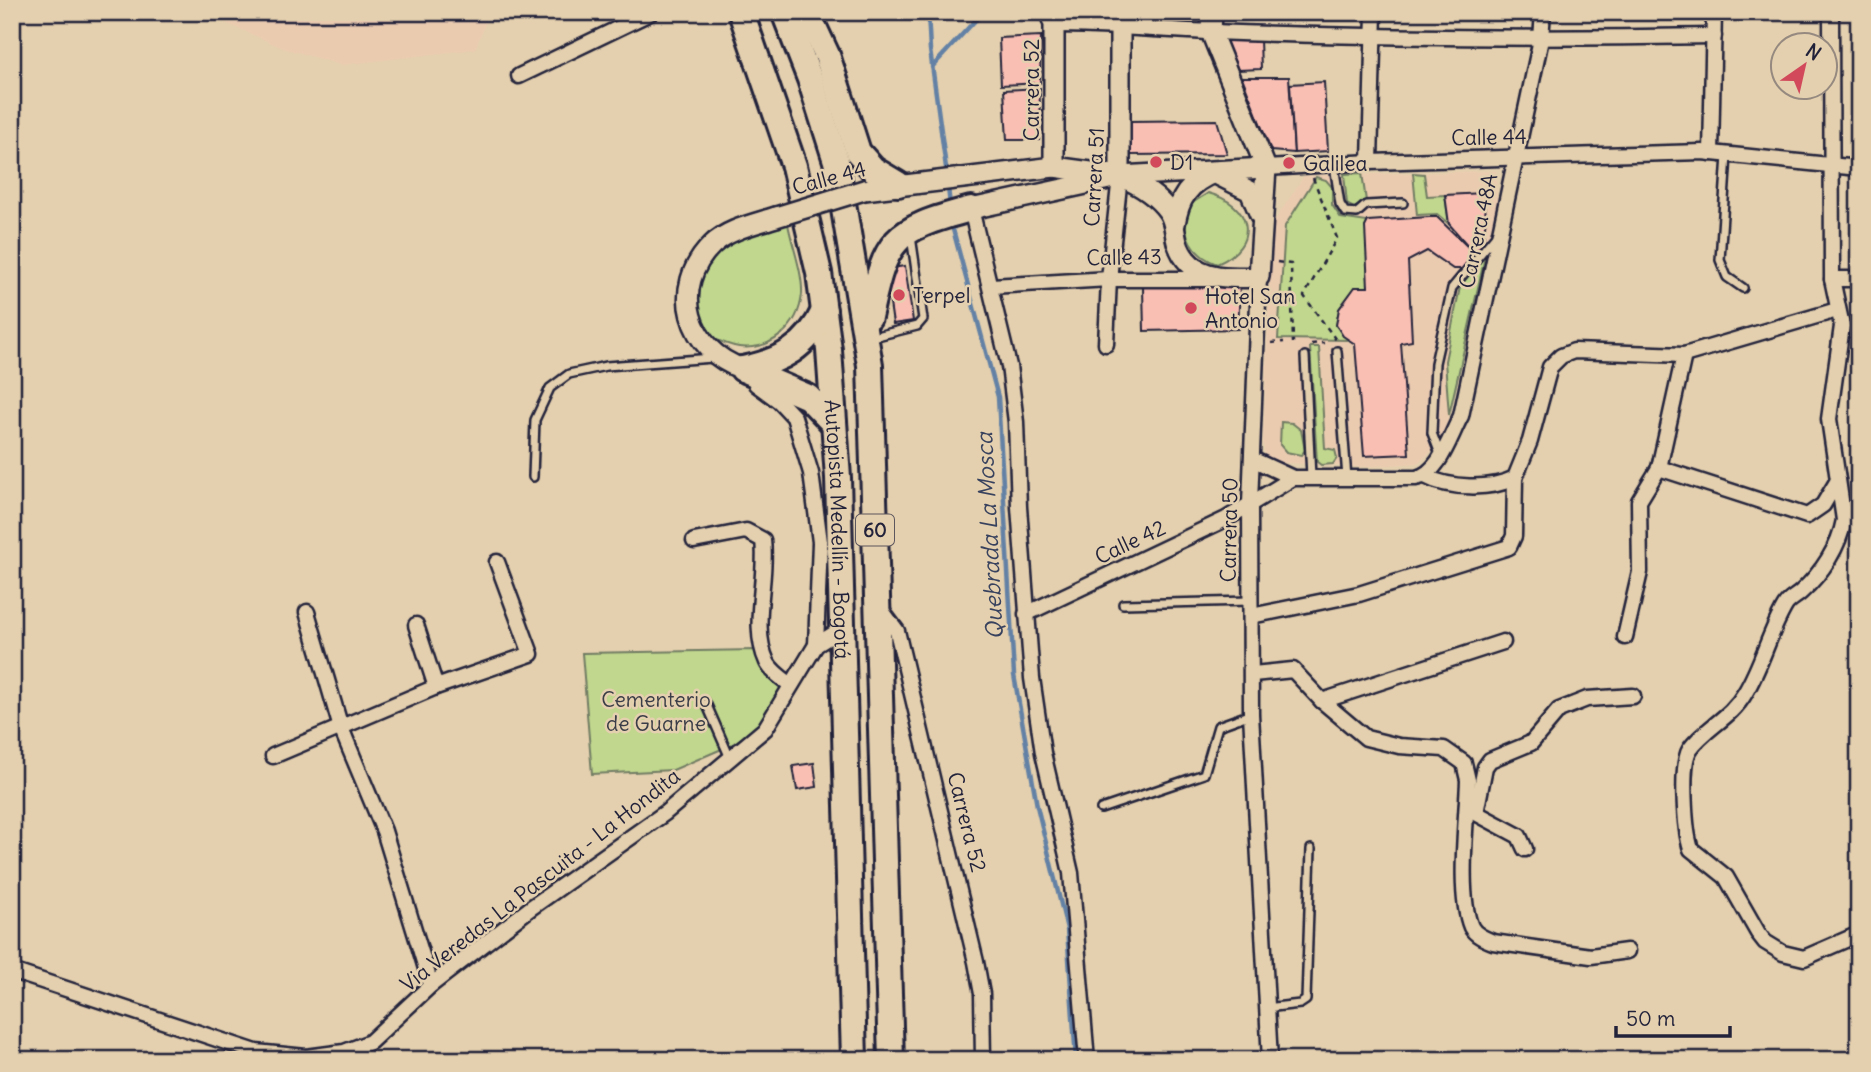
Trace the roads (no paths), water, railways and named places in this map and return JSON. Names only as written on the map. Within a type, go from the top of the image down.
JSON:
[{"type":"highway","name":"Autopista Medellín - Bogotá","points":[[741,12],[794,166],[824,311],[834,424],[854,1060]]},
{"type":"highway","name":"Autopista Medellín - Bogotá","points":[[784,12],[810,79],[836,161],[866,335],[872,412],[891,1060]]},
{"type":"highway","points":[[807,12],[827,55],[858,152],[873,169],[907,183]]},
{"type":"highway","points":[[866,335],[880,267],[887,251],[917,226],[966,210]]},
{"type":"highway","points":[[731,364],[762,365],[800,347],[811,336],[824,311]]},
{"type":"highway","points":[[731,364],[808,397],[834,424]]},
{"type":"street","points":[[519,76],[652,12]]},
{"type":"street","name":"Carrera 50","points":[[1212,12],[1211,32],[1266,169],[1259,269],[1254,460],[1250,503],[1253,674],[1251,714],[1265,1008],[1270,1060]]},
{"type":"street","points":[[1370,162],[1374,12]]},
{"type":"street","name":"Carrera 48A","points":[[1425,476],[1435,467],[1461,416],[1541,39],[1543,12]]},
{"type":"street","points":[[1711,153],[1714,12]]},
{"type":"street","points":[[1831,12],[1833,166],[1829,206],[1832,279],[1842,326],[1829,419],[1844,520],[1839,542],[1801,592],[1786,604],[1743,696],[1730,716],[1690,749],[1684,767],[1691,849],[1726,877],[1765,942],[1783,953],[1804,958],[1859,934]]},
{"type":"street","points":[[1052,19],[1120,19],[1211,32],[1541,39],[1714,36]]},
{"type":"street","name":"Carrera 52","points":[[1052,19],[1054,167]]},
{"type":"street","name":"Carrera 51","points":[[1106,344],[1108,279],[1120,176],[1120,19]]},
{"type":"street","name":"Calle 44","points":[[731,364],[701,340],[689,317],[687,304],[695,268],[713,243],[728,233],[864,190],[1054,167],[1120,176],[1214,173],[1370,162],[1711,153],[1859,168]]},
{"type":"street","points":[[1214,173],[1250,191],[1262,226],[1256,253],[1243,267],[1219,279],[1196,271],[1184,258],[1177,242],[1175,224],[1178,207],[1186,191],[1199,179],[1214,173]]},
{"type":"street","points":[[1120,176],[1137,184],[1157,199],[1175,224]]},
{"type":"street","name":"Calle 44","points":[[966,210],[1051,194],[1120,176]]},
{"type":"street","points":[[966,210],[992,286],[1009,366],[1016,422],[1026,614],[1043,754],[1071,873],[1087,1060]]},
{"type":"street","name":"Calle 43","points":[[992,286],[1108,279],[1219,279],[1259,269]]},
{"type":"street","points":[[1832,279],[1859,279]]},
{"type":"street","points":[[1251,616],[1359,594],[1509,547],[1514,537],[1514,478],[1530,441],[1550,367],[1561,356],[1574,351],[1684,355],[1837,310]]},
{"type":"street","points":[[1625,637],[1640,572],[1639,501],[1660,468],[1684,355]]},
{"type":"street","points":[[731,364],[779,401],[794,417],[811,473],[820,542],[816,645]]},
{"type":"street","points":[[1254,460],[1293,478],[1425,476],[1449,486],[1504,483],[1514,478]]},
{"type":"street","points":[[1660,468],[1807,516],[1823,505],[1839,479]]},
{"type":"street","name":"Calle 42","points":[[1026,614],[1215,524],[1293,478]]},
{"type":"street","points":[[694,541],[746,531],[763,540],[766,562],[759,634],[768,664],[791,685]]},
{"type":"street","points":[[273,756],[436,687],[531,654],[497,562]]},
{"type":"street","name":"Carrera 52","points":[[877,603],[897,631],[964,902],[982,994],[983,1060]]},
{"type":"street","points":[[307,612],[341,728],[384,831],[431,985]]},
{"type":"street","points":[[416,625],[436,687]]},
{"type":"street","name":"Via Veredas La Pascuita - La Hondita","points":[[12,971],[256,1052],[306,1057],[344,1052],[370,1042],[431,985],[532,907],[665,813],[765,729],[816,645],[841,630]]},
{"type":"street","points":[[1322,701],[1503,642]]},
{"type":"street","points":[[1253,674],[1293,670],[1322,701],[1367,737],[1399,746],[1444,749],[1464,763],[1472,813],[1466,898],[1472,928],[1480,937],[1493,943],[1591,956],[1627,951]]},
{"type":"street","points":[[1472,813],[1485,767],[1490,760],[1531,743],[1559,710],[1587,699],[1633,696]]},
{"type":"street","points":[[1472,813],[1519,836],[1525,849]]},
{"type":"lane","points":[[1727,155],[1720,260],[1727,277],[1743,288]]},
{"type":"lane","points":[[1334,164],[1340,204],[1345,212],[1357,213],[1367,205],[1403,203]]},
{"type":"lane","points":[[866,335],[917,326],[923,319],[917,226]]},
{"type":"lane","points":[[1440,454],[1432,433],[1435,363],[1452,288],[1499,232]]},
{"type":"lane","points":[[1338,347],[1346,478]]},
{"type":"lane","points":[[1305,356],[1311,477]]},
{"type":"lane","points":[[533,477],[535,421],[550,388],[569,374],[596,367],[731,364]]},
{"type":"lane","points":[[1123,604],[1251,601]]},
{"type":"lane","points":[[706,703],[730,758]]},
{"type":"lane","points":[[1101,810],[1204,774],[1219,726],[1251,714]]},
{"type":"lane","points":[[1265,1008],[1300,1004],[1306,1000],[1311,849]]},
{"type":"waterway","name":"Quebrada La Mosca","points":[[928,12],[930,50],[947,175]]},
{"type":"waterway","points":[[932,67],[983,12]]},
{"type":"waterway","name":"Quebrada La Mosca","points":[[948,187],[950,206]]},
{"type":"waterway","name":"Quebrada La Mosca","points":[[951,222],[998,397],[1014,675],[1037,806],[1067,929],[1076,1060]]},
{"type":"place","name":"D1","points":[[1156,162]]},
{"type":"place","name":"Galilea","points":[[1289,163]]},
{"type":"place","name":"Terpel","points":[[899,295]]},
{"type":"place","name":"Hotel San Antonio","points":[[1191,308]]},
{"type":"park label","name":"Cementerio de Guarne","points":[[656,711]]}]
